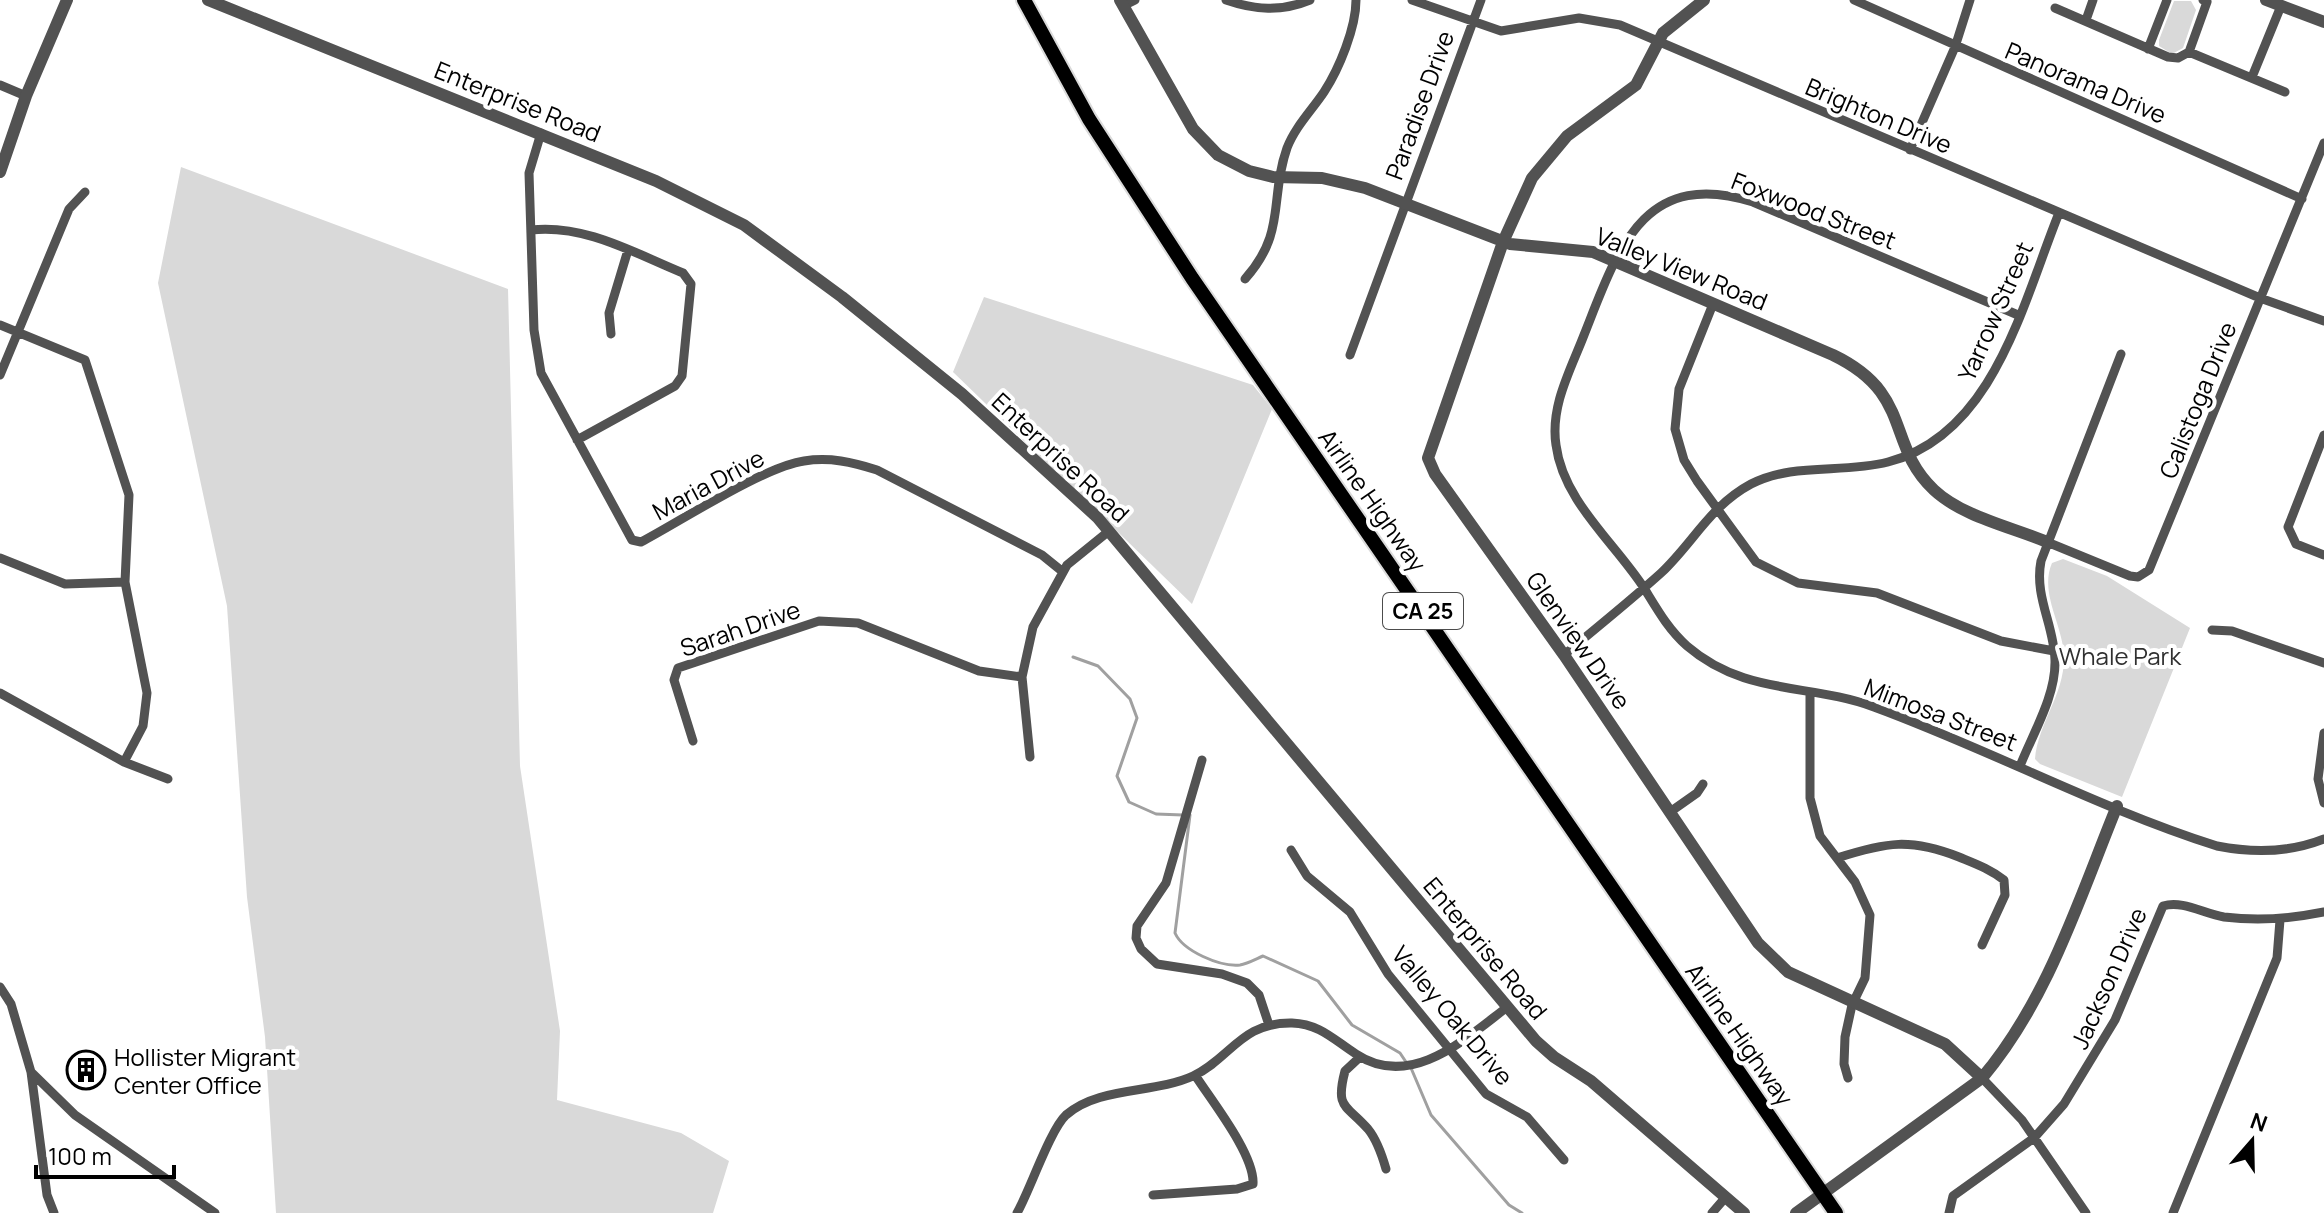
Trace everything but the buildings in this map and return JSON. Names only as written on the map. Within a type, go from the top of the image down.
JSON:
[{"type":"main road","name":"Airline Highway","points":[[1024,0],[1089,119],[1192,278],[1836,1213]]},
{"type":"street","points":[[0,172],[26,96],[67,0]]},
{"type":"street","name":"Enterprise Road","points":[[208,0],[541,133],[718,210],[789,256],[962,394],[1062,481],[1109,531],[1506,1008],[1554,1057],[1591,1081],[1744,1213]]},
{"type":"street","points":[[1226,0],[1260,9],[1293,7],[1310,0]]},
{"type":"street","points":[[1245,279],[1269,244],[1290,141],[1331,79],[1354,16],[1356,0]]},
{"type":"street","name":"Brighton Drive","points":[[1412,0],[1470,23],[1508,32],[1586,18],[1620,25],[2260,298],[2324,321]]},
{"type":"street","name":"Paradise Drive","points":[[1350,355],[1481,0]]},
{"type":"street","name":"Glenview Drive","points":[[1704,0],[1663,33],[1636,85],[1567,136],[1545,161],[1523,194],[1503,242],[1428,458],[1435,474],[1564,655],[1758,943],[1788,972],[1852,1005],[1905,1024],[1945,1044],[2012,1108],[2086,1213]]},
{"type":"street","name":"Panorama Drive","points":[[1854,0],[2302,199]]},
{"type":"street","points":[[1910,150],[1955,47],[1970,0]]},
{"type":"street","points":[[2086,20],[2093,0]]},
{"type":"street","points":[[2148,49],[2167,0]]},
{"type":"street","points":[[2055,8],[2148,49],[2178,58],[2189,52],[2207,2],[2203,0]]},
{"type":"street","points":[[2266,0],[2324,22]]},
{"type":"street","name":"Valley View Road","points":[[1126,2],[1202,141],[1241,168],[1281,177],[1345,182],[1405,201],[1503,242],[1529,248],[1582,250],[1614,260],[1863,371],[1887,397],[1911,454],[1926,481],[1943,498],[2047,542]]},
{"type":"street","points":[[2252,77],[2281,6]]},
{"type":"street","points":[[2189,52],[2285,92]]},
{"type":"street","points":[[0,85],[26,96]]},
{"type":"street","name":"Maria Drive","points":[[541,133],[529,173],[534,330],[541,373],[632,540],[641,542],[772,472],[800,461],[826,459],[851,461],[877,470],[1042,555],[1063,572]]},
{"type":"street","name":"Calistoga Drive","points":[[2047,542],[2130,576],[2138,577],[2149,570],[2324,143]]},
{"type":"street","points":[[0,375],[69,209],[85,192]]},
{"type":"street","name":"Foxwood Street","points":[[1614,260],[1630,232],[1652,212],[1690,195],[1719,193],[1753,202],[2018,315]]},
{"type":"street","name":"Yarrow Street","points":[[1564,655],[1662,572],[1715,510],[1749,485],[1772,475],[1800,470],[1871,466],[1911,454],[1955,425],[1980,396],[2018,315],[2059,213]]},
{"type":"street","points":[[531,230],[567,229],[683,273],[691,284],[682,376],[675,386],[577,440]]},
{"type":"street","points":[[611,334],[609,313],[628,250]]},
{"type":"street","name":"Mimosa Street","points":[[1614,260],[1558,403],[1556,444],[1573,489],[1667,626],[1712,663],[1729,673],[1873,706],[2194,839],[2235,850],[2282,850],[2324,839]]},
{"type":"street","points":[[1713,304],[1679,389],[1674,423],[1684,460],[1715,510],[1756,562],[1798,583],[1877,593],[2001,641],[2054,651]]},
{"type":"street","points":[[0,325],[85,360],[129,495],[125,582],[147,693],[143,726],[124,762]]},
{"type":"street","points":[[2020,766],[2051,687],[2054,651],[2039,583],[2047,542],[2121,354]]},
{"type":"street","points":[[2323,438],[2288,527],[2290,537],[2296,544],[2324,555]]},
{"type":"street","points":[[1030,757],[1022,677],[1033,627],[1063,572],[1109,531]]},
{"type":"street","points":[[0,558],[65,584],[125,582]]},
{"type":"street","name":"Sarah Drive","points":[[693,741],[674,680],[678,668],[819,621],[858,623],[979,671],[1022,677]]},
{"type":"street","points":[[2212,630],[2232,631],[2324,663]]},
{"type":"street","points":[[0,693],[124,762],[168,779]]},
{"type":"street","points":[[1810,694],[1810,798],[1820,836],[1855,882],[1870,915],[1865,978],[1852,1005],[1845,1037],[1844,1064],[1848,1078]]},
{"type":"street","points":[[2324,733],[2318,779],[2324,803]]},
{"type":"street","points":[[1202,760],[1184,811],[1169,874],[1137,926],[1136,938],[1141,949],[1157,964],[1243,980],[1259,995],[1269,1025]]},
{"type":"street","points":[[1670,812],[1697,793],[1703,784]]},
{"type":"street","points":[[1796,1213],[1982,1078],[2004,1051],[2037,998],[2117,806]]},
{"type":"street","points":[[1837,858],[1880,844],[1906,842],[1929,845],[1992,870],[2004,880],[2005,895],[1982,945]]},
{"type":"street","name":"Valley Oak Drive","points":[[1291,850],[1307,876],[1357,921],[1382,966],[1486,1094],[1527,1117],[1564,1160]]},
{"type":"street","name":"Jackson Drive","points":[[1949,1208],[1961,1190],[2034,1138],[2064,1104],[2104,1041],[2160,909],[2168,904],[2219,916],[2280,920]]},
{"type":"street","points":[[2173,1213],[2273,969],[2281,945],[2280,920],[2324,912]]},
{"type":"street","points":[[0,987],[11,1004],[31,1072],[47,1195],[54,1213]]},
{"type":"street","points":[[1017,1213],[1066,1116],[1095,1100],[1195,1075],[1236,1041],[1269,1025],[1289,1023],[1317,1027],[1360,1057],[1381,1066],[1405,1068],[1448,1049],[1506,1008]]},
{"type":"street","points":[[1360,1057],[1345,1071],[1342,1102],[1347,1112],[1368,1129],[1386,1169]]},
{"type":"street","points":[[31,1072],[75,1115],[215,1213]]},
{"type":"street","points":[[1153,1195],[1237,1189],[1253,1184],[1248,1162],[1195,1075]]},
{"type":"street","points":[[1712,1213],[1725,1198]]},
{"type":"green space","points":[[2174,1],[2191,1],[2196,10],[2183,48],[2172,54],[2159,46],[2159,40]]},
{"type":"green space","points":[[181,167],[508,289],[520,766],[560,1031],[557,1100],[681,1133],[729,1161],[713,1213],[276,1213],[265,1037],[247,897],[227,606],[158,283]]},
{"type":"green space","points":[[984,297],[1253,385],[1272,409],[1192,604],[953,372]]},
{"type":"green space","name":"Whale Park","points":[[2063,559],[2107,576],[2190,628],[2122,797],[2040,764],[2035,759],[2063,670],[2063,644],[2048,586],[2052,563]]},
{"type":"waterway","points":[[1073,657],[1098,666],[1130,699],[1137,718],[1117,776],[1129,802],[1156,814],[1183,815]]},
{"type":"waterway","points":[[1190,815],[1175,933],[1179,940],[1194,952],[1213,960],[1240,965],[1263,956],[1318,981],[1352,1025],[1400,1053],[1406,1062]]},
{"type":"waterway","points":[[1411,1068],[1431,1115],[1509,1205],[1522,1213]]},
{"type":"place","name":"Hollister Migrant Center Office","points":[[86,1070]]}]
